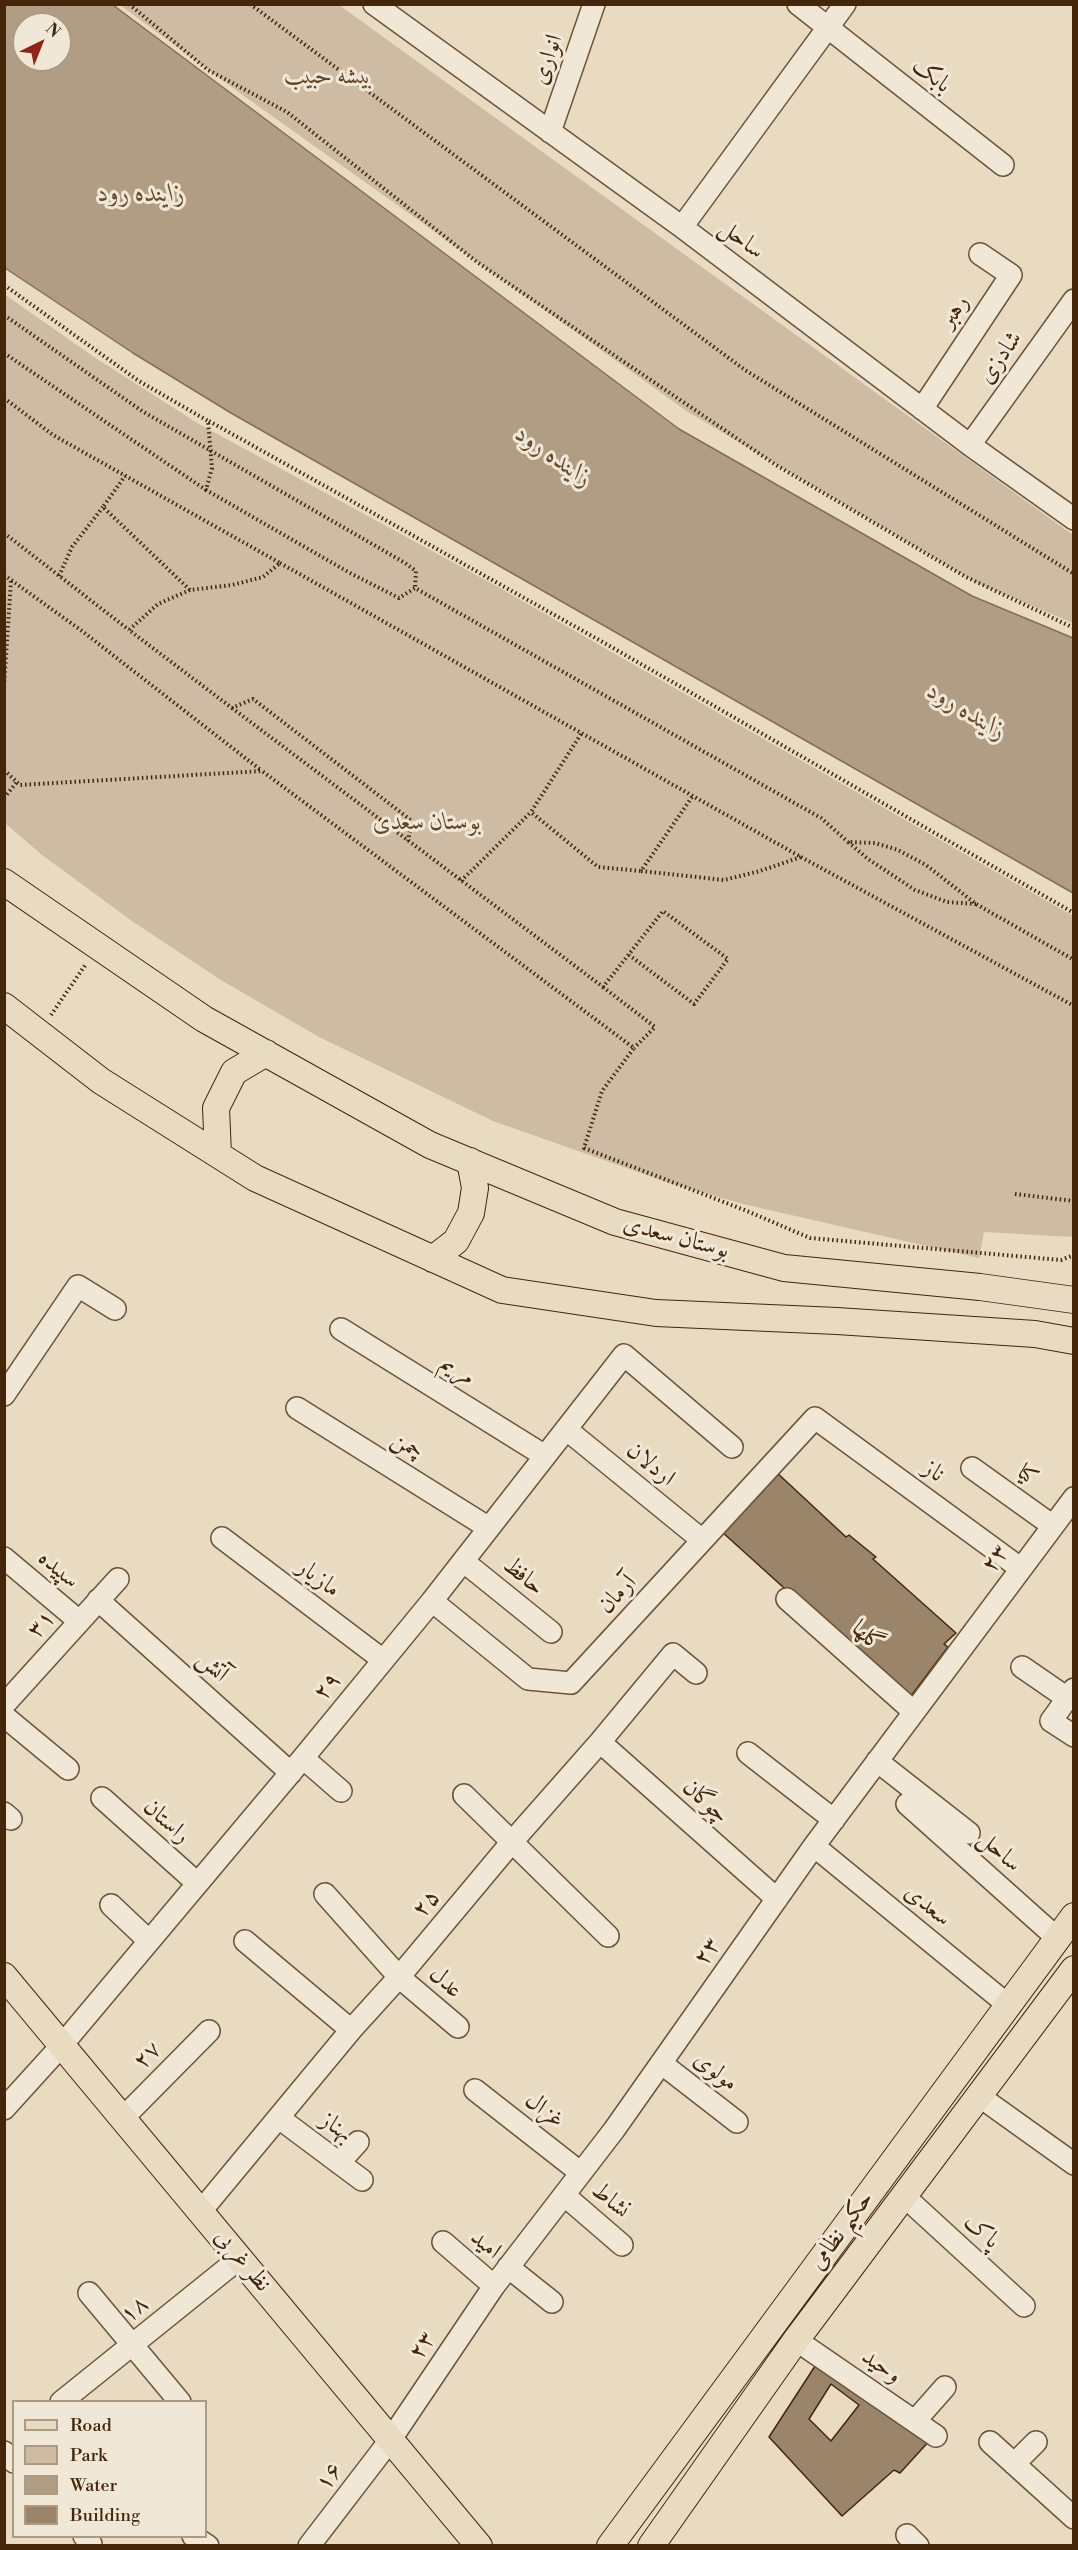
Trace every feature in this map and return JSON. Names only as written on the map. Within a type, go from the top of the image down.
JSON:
[{"type":"main road","name":"بوستان سعدی","points":[[4,882],[204,1019],[430,1145],[615,1222],[784,1268],[980,1287],[1074,1300]]},
{"type":"main road","points":[[4,1006],[101,1081],[255,1178],[502,1290],[656,1313],[849,1321],[1035,1334],[1074,1341]]},
{"type":"main road","points":[[218,1154],[216,1108],[220,1099],[234,1072],[266,1053]]},
{"type":"main road","points":[[433,1259],[456,1241],[471,1213],[475,1188],[470,1161]]},
{"type":"main road","name":"حکیم نظامی","points":[[610,2546],[1074,1916]]},
{"type":"main road","name":"حکیم نظامی","points":[[651,2546],[796,2340],[1074,1969]]},
{"type":"main road","name":"نظر غربی","points":[[4,1976],[479,2546]]},
{"type":"street","name":"ساحل","points":[[374,4],[400,12],[550,132],[682,227],[970,445],[1074,519]]},
{"type":"street","name":"انواری","points":[[550,132],[594,4]]},
{"type":"street","name":"بابک","points":[[798,4],[1003,165]]},
{"type":"street","points":[[682,227],[845,4]]},
{"type":"street","name":"رهبر","points":[[922,409],[1011,275],[980,254]]},
{"type":"street","name":"شادزی","points":[[970,445],[1074,300]]},
{"type":"street","points":[[4,1395],[78,1286],[115,1309]]},
{"type":"street","name":"مریم","points":[[341,1329],[545,1456]]},
{"type":"street","name":"۲۹","points":[[4,2109],[62,2045],[432,1601],[624,1355],[732,1447]]},
{"type":"street","name":"چمن","points":[[297,1408],[489,1528]]},
{"type":"street","name":"آرمان","points":[[432,1601],[528,1679],[572,1683],[815,1418]]},
{"type":"street","name":"ناز","points":[[815,1418],[1020,1568]]},
{"type":"street","name":"اردلان","points":[[566,1429],[702,1540]]},
{"type":"street","name":"کیا","points":[[972,1468],[1066,1514]]},
{"type":"street","name":"۲۳","points":[[391,2439],[494,2286],[581,2173],[661,2063],[814,1846],[1020,1568],[1066,1514]]},
{"type":"street","name":"مازیار","points":[[222,1538],[383,1660]]},
{"type":"street","name":"سپیده","points":[[4,1558],[79,1621]]},
{"type":"street","name":"حافظ","points":[[463,1561],[551,1632]]},
{"type":"street","name":"۳۱","points":[[4,1705],[118,1579]]},
{"type":"street","name":"گلها","points":[[786,1599],[914,1712]]},
{"type":"street","name":"آتش","points":[[98,1600],[297,1765],[341,1791]]},
{"type":"street","name":"۲۵","points":[[201,2211],[351,2030],[399,1977],[511,1842],[600,1742],[673,1654],[696,1673]]},
{"type":"street","points":[[1022,1667],[1070,1694],[1051,1722],[1074,1736]]},
{"type":"street","points":[[4,1716],[68,1769]]},
{"type":"street","name":"چوگان","points":[[600,1742],[777,1899]]},
{"type":"street","points":[[748,1753],[834,1820]]},
{"type":"street","points":[[877,1761],[969,1833]]},
{"type":"street","points":[[464,1795],[608,1936]]},
{"type":"street","name":"راستان","points":[[102,1798],[197,1884]]},
{"type":"street","name":"ساحل","points":[[906,1804],[1057,1938]]},
{"type":"street","name":"سعدی","points":[[814,1846],[1008,2005]]},
{"type":"street","name":"عدل","points":[[325,1894],[399,1977],[458,2027]]},
{"type":"street","points":[[111,1905],[148,1940]]},
{"type":"street","points":[[245,1941],[351,2030]]},
{"type":"street","name":"۲۷","points":[[123,2118],[209,2031]]},
{"type":"street","name":"مولوی","points":[[661,2063],[737,2122]]},
{"type":"street","name":"غزال","points":[[475,2090],[581,2173]]},
{"type":"street","points":[[979,2096],[1074,2164]]},
{"type":"street","name":"بهناز","points":[[279,2118],[362,2180]]},
{"type":"street","points":[[339,2163],[357,2142]]},
{"type":"street","name":"نشاط","points":[[564,2195],[622,2245]]},
{"type":"street","name":"پاک","points":[[904,2196],[1024,2306]]},
{"type":"street","name":"امید","points":[[443,2242],[494,2286]]},
{"type":"street","name":"۱۸","points":[[63,2400],[240,2258]]},
{"type":"street","points":[[508,2267],[552,2302]]},
{"type":"street","points":[[89,2293],[178,2400]]},
{"type":"street","name":"وحید","points":[[796,2340],[936,2436]]},
{"type":"street","points":[[915,2421],[945,2387]]},
{"type":"street","name":"۱۶","points":[[309,2546],[391,2439]]},
{"type":"street","points":[[990,2442],[1074,2518]]},
{"type":"street","points":[[1014,2464],[1036,2442]]},
{"type":"path","points":[[129,4],[208,70],[287,112],[477,262],[777,465],[966,577],[1074,628]]},
{"type":"path","points":[[250,4],[745,370],[1074,574]]},
{"type":"path","points":[[4,285],[139,381],[608,645],[1074,913]]},
{"type":"path","points":[[4,315],[142,411],[211,453],[405,563],[416,571],[415,588]]},
{"type":"path","points":[[4,354],[206,490],[348,572],[399,598],[415,588]]},
{"type":"path","points":[[4,398],[53,435],[125,476],[801,857],[1074,1006]]},
{"type":"path","points":[[206,490],[212,468],[208,421]]},
{"type":"path","points":[[58,576],[72,547],[125,476]]},
{"type":"path","points":[[103,507],[190,590]]},
{"type":"path","points":[[4,533],[655,1027],[634,1048],[602,1092],[584,1148],[810,1238],[1061,1260],[1074,1255]]},
{"type":"path","points":[[129,630],[158,604],[190,590],[232,585],[263,577],[280,563]]},
{"type":"path","points":[[4,575],[82,631],[262,771],[634,1048]]},
{"type":"path","points":[[4,686],[11,580]]},
{"type":"path","points":[[415,588],[821,818],[868,859],[915,890],[947,902],[976,904]]},
{"type":"path","points":[[232,708],[253,699],[412,821],[408,841]]},
{"type":"path","points":[[461,880],[531,812],[581,734]]},
{"type":"path","points":[[5,771],[20,785],[262,771]]},
{"type":"path","points":[[4,798],[17,782]]},
{"type":"path","points":[[641,871],[692,796]]},
{"type":"path","points":[[531,812],[598,867],[724,880],[801,857]]},
{"type":"path","points":[[848,842],[875,843],[898,850],[926,865],[976,904],[1074,960]]},
{"type":"path","points":[[603,987],[663,911],[728,959],[694,1004],[629,955]]},
{"type":"path","points":[[39,1033],[98,946]]},
{"type":"path","points":[[1015,1194],[1074,1201]]},
{"type":"green space","name":"بیشه حبیب","points":[[120,5],[339,5],[1073,535],[1073,623],[977,583],[688,412]]},
{"type":"green space","name":"بوستان سعدی","points":[[4,294],[94,357],[199,424],[498,587],[1073,916],[1073,1237],[984,1232],[979,1258],[743,1204],[669,1183],[493,1121],[319,1037],[221,980],[132,921],[42,855],[5,823]]},
{"type":"water","name":"زاینده رود","points":[[4,5],[113,5],[679,429],[972,596],[1073,638],[1073,893],[231,413],[133,353],[5,268]]},
{"type":"building","points":[[774,1470],[846,1537],[849,1535],[876,1557],[873,1559],[956,1633],[944,1644],[948,1647],[908,1700],[721,1531]]},
{"type":"building","points":[[819,2360],[931,2439],[900,2473],[894,2470],[842,2516],[769,2437]],"holes":[[[831,2384],[859,2405],[831,2441],[809,2419]]]}]
